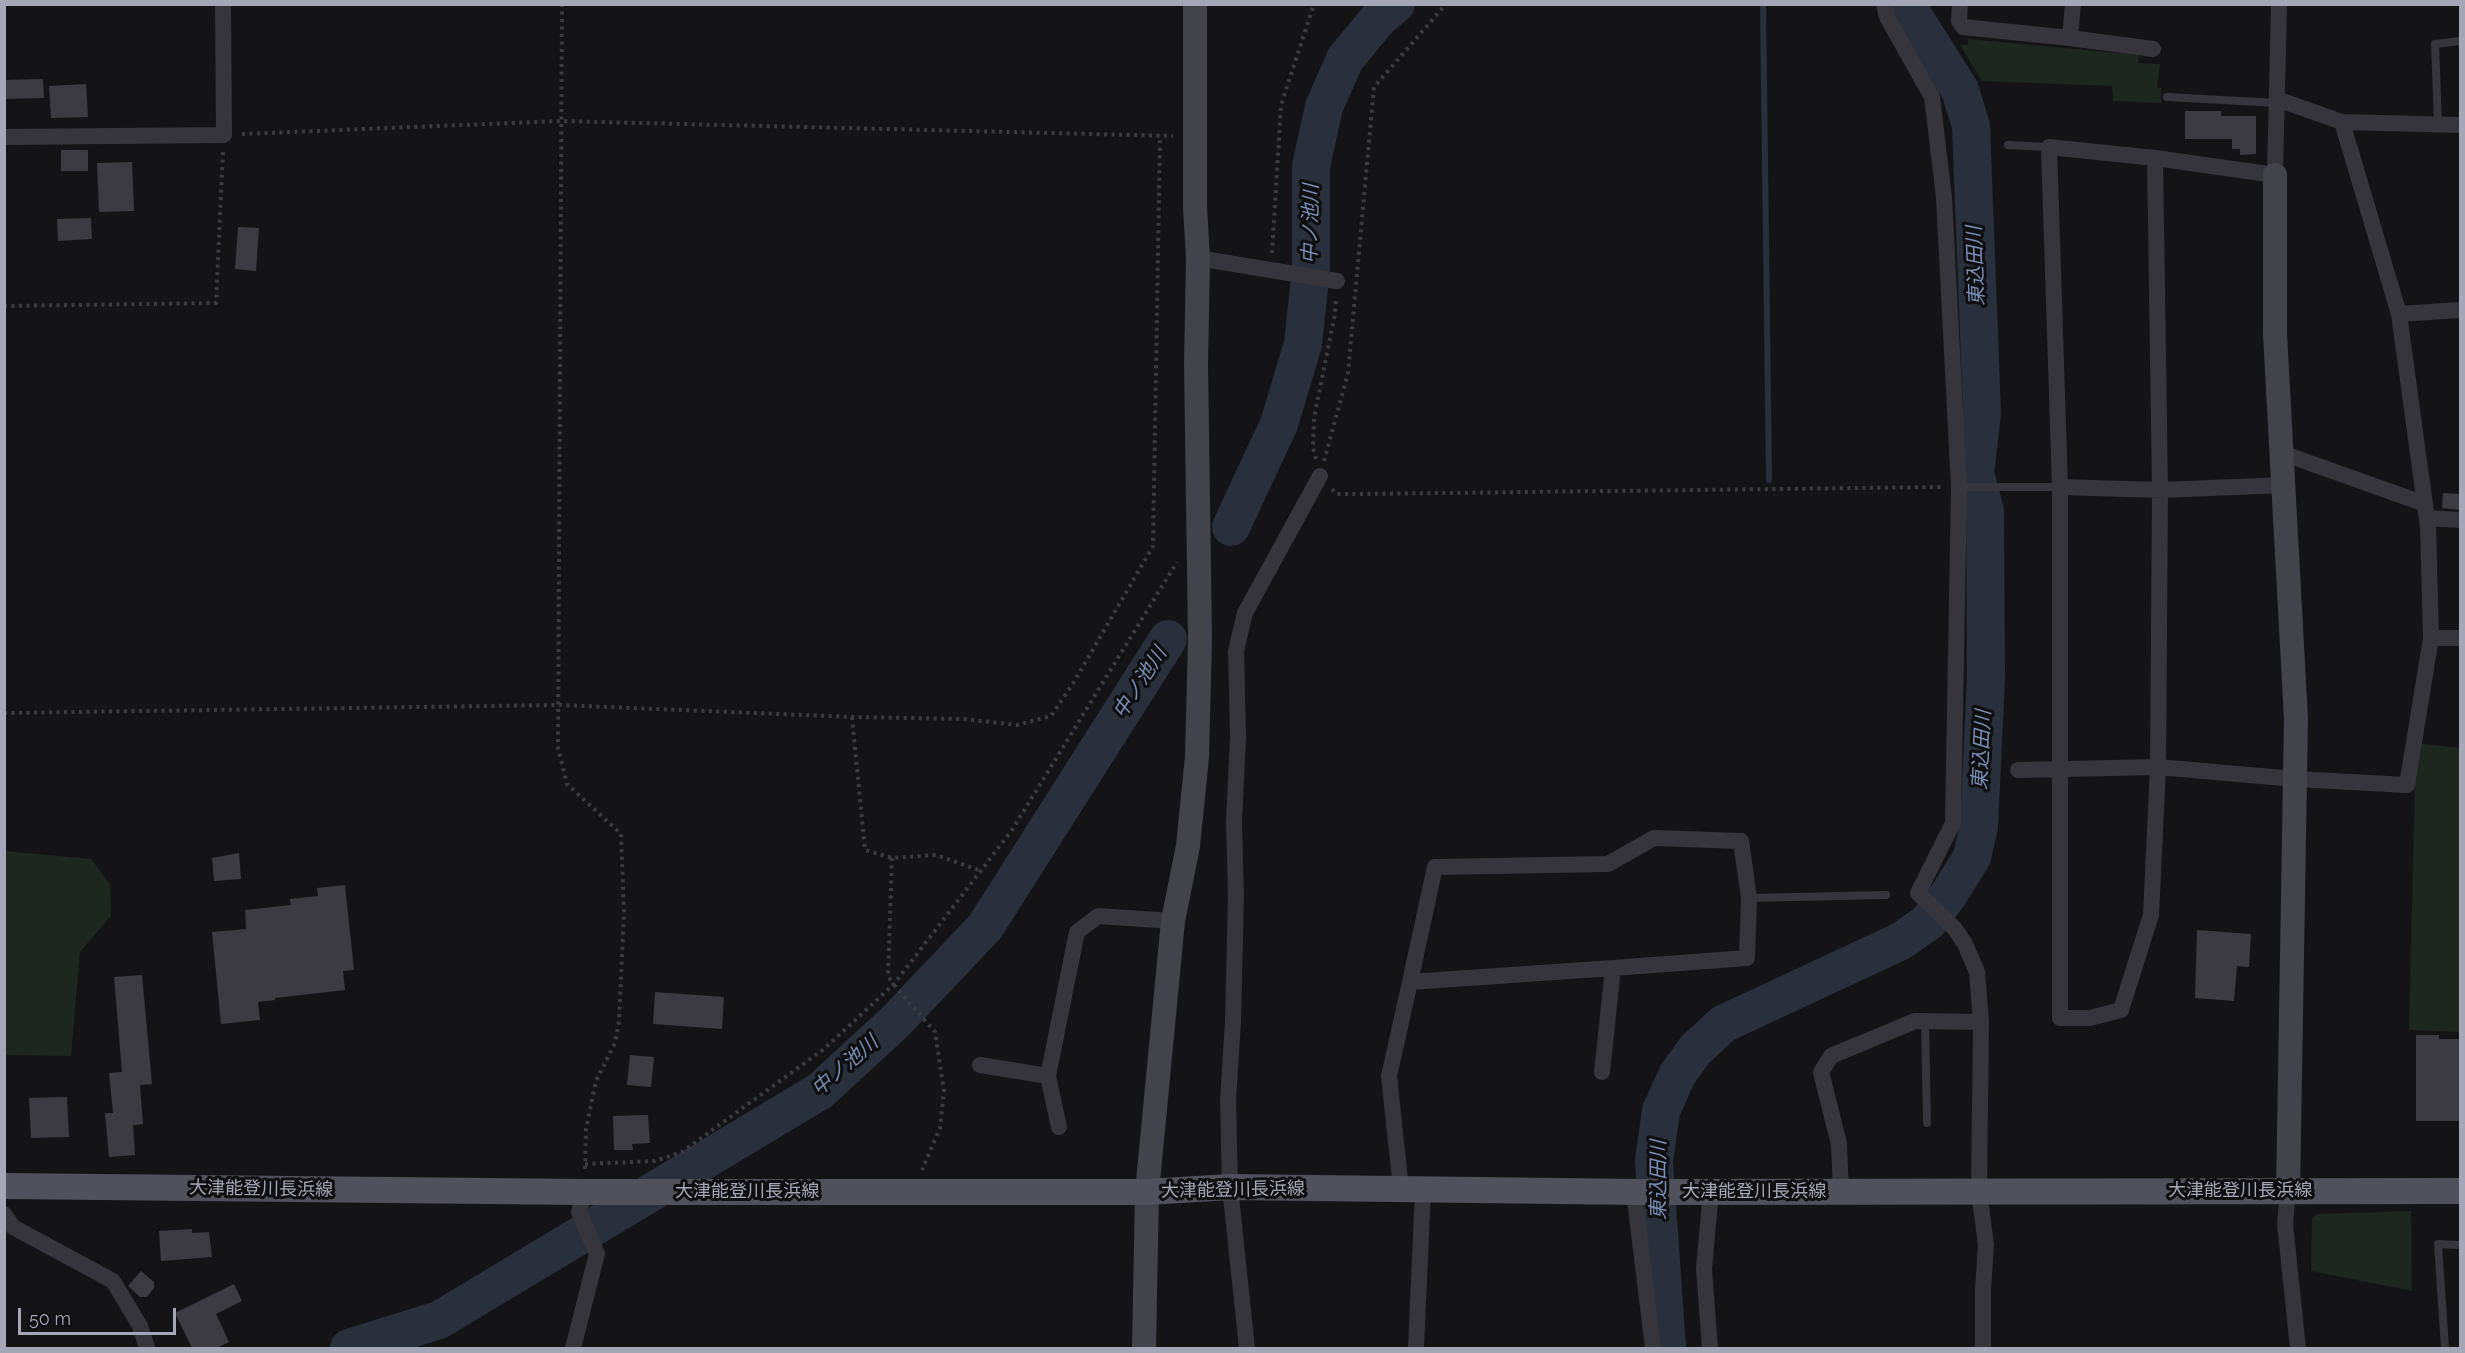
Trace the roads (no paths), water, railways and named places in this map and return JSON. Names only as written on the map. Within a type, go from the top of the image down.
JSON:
[{"type":"main road","name":"大津能登川長浜線","points":[[4,1186],[589,1199],[731,1192],[1147,1192],[1230,1187],[1637,1192],[2460,1191]]},
{"type":"street","points":[[4,137],[224,135],[223,4]]},
{"type":"street","points":[[1144,1348],[1147,1192],[1173,921],[1188,846],[1197,757],[1200,638],[1196,364],[1198,258],[1195,207],[1195,4]]},
{"type":"street","points":[[1884,4],[1887,17],[1932,97],[1944,197],[1962,487],[1953,823],[1918,893],[1955,929],[1965,944],[1977,972],[1981,1022],[1979,1191],[1986,1245],[1983,1348]]},
{"type":"street","points":[[1960,4],[1959,21],[1963,27],[2153,49]]},
{"type":"street","points":[[2070,38],[2073,4]]},
{"type":"street","points":[[2278,4],[2275,334],[2296,719],[2288,1192],[2285,1224],[2298,1348]]},
{"type":"street","points":[[2277,101],[2342,122],[2460,125]]},
{"type":"street","points":[[2018,770],[2158,767],[2295,779],[2407,785],[2430,638],[2426,511],[2399,314],[2342,122]]},
{"type":"street","points":[[2155,158],[2160,490],[2158,767],[2151,915],[2121,1010],[2090,1018],[2060,1018],[2060,486],[2049,147],[2155,158],[2275,175]]},
{"type":"street","points":[[1198,258],[1337,280]]},
{"type":"street","points":[[2399,314],[2460,310]]},
{"type":"street","points":[[2282,453],[2426,511],[2460,520]]},
{"type":"street","points":[[1247,1348],[1230,1187],[1228,1100],[1233,1022],[1236,895],[1234,822],[1238,737],[1236,651],[1245,613],[1320,476]]},
{"type":"street","points":[[2060,486],[2160,490],[2285,485]]},
{"type":"street","points":[[2430,638],[2460,638]]},
{"type":"street","points":[[1410,982],[1748,958],[1749,897],[1741,841],[1654,838],[1608,864],[1435,867],[1389,1076],[1412,1190],[1416,1348]]},
{"type":"street","points":[[1059,1127],[1048,1076],[1077,932],[1098,916],[1173,921]]},
{"type":"street","points":[[1602,1072],[1613,968]]},
{"type":"street","points":[[1841,1192],[1839,1144],[1821,1072],[1831,1056],[1915,1021],[1981,1022]]},
{"type":"street","points":[[980,1065],[1048,1076]]},
{"type":"street","points":[[1710,1348],[1704,1269],[1711,1191]]},
{"type":"street","points":[[1637,1192],[1653,1348]]},
{"type":"street","points":[[573,1348],[597,1254],[589,1199]]},
{"type":"street","points":[[4,1214],[13,1227],[113,1281],[140,1326],[147,1348]]},
{"type":"lane","points":[[2438,124],[2435,44],[2460,40]]},
{"type":"lane","points":[[2167,97],[2277,101]]},
{"type":"lane","points":[[2008,145],[2049,147]]},
{"type":"lane","points":[[1962,487],[2060,486]]},
{"type":"lane","points":[[1749,897],[1886,895]]},
{"type":"lane","points":[[1926,1021],[1926,1123]]},
{"type":"lane","points":[[2445,1348],[2438,1244],[2460,1245]]},
{"type":"waterway","name":"中ノ池川","points":[[1231,527],[1279,424],[1303,344],[1311,269],[1311,166],[1324,107],[1345,59],[1379,18],[1396,4]]},
{"type":"waterway","points":[[1763,4],[1769,480]]},
{"type":"waterway","name":"東込田川","points":[[1667,1348],[1654,1161],[1661,1111],[1677,1075],[1695,1050],[1723,1024],[1901,941],[1928,922],[1972,857],[1979,826],[1986,679],[1985,511],[1975,473],[1982,413],[1971,126],[1960,90],[1914,17],[1910,4]]},
{"type":"waterway","name":"中ノ池川","points":[[349,1348],[439,1320],[820,1091],[895,1022],[985,927],[1168,639]]}]
